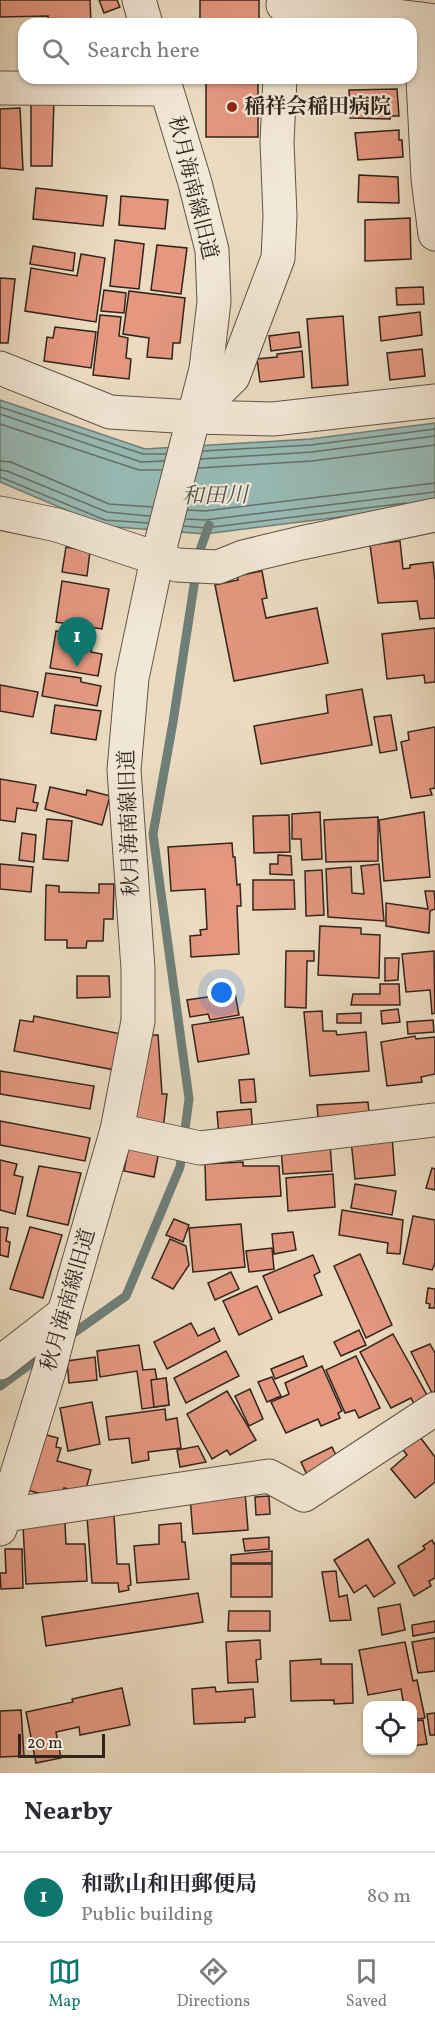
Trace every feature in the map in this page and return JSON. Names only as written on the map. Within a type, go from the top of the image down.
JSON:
[{"type":"street","points":[[139,0],[144,18]]},
{"type":"street","points":[[283,10],[341,9],[412,18]]},
{"type":"street","points":[[428,20],[435,234]]},
{"type":"street","points":[[0,88],[131,84]]},
{"type":"street","name":"秋月海南線旧道","points":[[3,1522],[49,1371],[117,1130],[138,1021],[138,969],[124,770],[132,678],[159,553],[190,424],[206,369],[214,302],[212,250],[195,183],[164,84]]},
{"type":"street","points":[[190,424],[233,377],[278,258],[280,216],[277,142],[280,84]]},
{"type":"street","points":[[0,368],[110,412],[190,424],[273,419],[435,401]]},
{"type":"street","points":[[0,513],[57,525],[159,553],[177,565],[218,567],[243,557],[301,543],[435,515]]},
{"type":"street","points":[[117,1130],[200,1148],[435,1120]]},
{"type":"street","points":[[0,1363],[64,1313]]},
{"type":"street","points":[[3,1522],[269,1476],[304,1495],[435,1408]]},
{"type":"water","name":"和田川","points":[[0,400],[145,449],[310,439],[435,423],[435,505],[205,534],[104,526],[0,482]]},
{"type":"building","points":[[0,0],[90,0],[91,18],[0,17]]},
{"type":"building","points":[[99,0],[117,0],[120,7],[104,13]]},
{"type":"building","points":[[200,0],[259,0],[259,18],[200,18]]},
{"type":"building","name":"稲祥会稲田病院","points":[[206,84],[258,84],[258,137],[206,137]]},
{"type":"building","points":[[397,89],[399,116],[390,116],[390,119],[350,118],[349,90]]},
{"type":"building","points":[[31,98],[54,98],[52,166],[31,166]]},
{"type":"building","points":[[20,108],[23,170],[0,168],[0,109]]},
{"type":"building","points":[[399,130],[403,157],[358,160],[355,133]]},
{"type":"building","points":[[359,175],[398,177],[399,203],[358,202]]},
{"type":"building","points":[[36,188],[107,196],[103,226],[33,219]]},
{"type":"building","points":[[121,196],[168,200],[165,229],[119,225]]},
{"type":"building","points":[[410,218],[411,259],[365,261],[365,220]]},
{"type":"building","points":[[115,240],[144,244],[139,289],[110,286]]},
{"type":"building","points":[[157,245],[187,248],[181,294],[151,290]]},
{"type":"building","points":[[33,246],[75,253],[73,271],[30,264]]},
{"type":"building","points":[[81,254],[105,258],[96,322],[25,311],[31,268],[77,276]]},
{"type":"building","points":[[0,278],[15,279],[8,343],[0,343]]},
{"type":"building","points":[[423,287],[424,304],[397,305],[396,288]]},
{"type":"building","points":[[104,290],[126,293],[124,313],[101,311]]},
{"type":"building","points":[[129,291],[185,298],[180,343],[173,343],[172,359],[147,357],[149,338],[123,334]]},
{"type":"building","points":[[420,312],[422,335],[381,341],[379,317]]},
{"type":"building","points":[[100,315],[121,317],[119,336],[128,338],[126,358],[131,359],[129,379],[93,375]]},
{"type":"building","points":[[343,316],[348,385],[312,388],[307,319]]},
{"type":"building","points":[[55,327],[96,332],[91,368],[44,361],[47,337],[53,338]]},
{"type":"building","points":[[299,332],[301,347],[271,351],[269,336]]},
{"type":"building","points":[[422,349],[425,376],[390,380],[387,353]]},
{"type":"building","points":[[302,351],[304,377],[260,382],[257,359]]},
{"type":"building","points":[[400,541],[403,569],[410,568],[410,565],[433,562],[435,618],[420,619],[417,601],[378,603],[370,545]]},
{"type":"building","points":[[66,547],[90,551],[87,576],[62,572]]},
{"type":"building","points":[[262,571],[267,598],[262,599],[266,618],[317,608],[328,663],[234,681],[215,585],[238,580],[237,576]]},
{"type":"building","points":[[62,581],[109,589],[102,629],[56,622]]},
{"type":"building","points":[[435,628],[435,682],[425,683],[424,675],[387,679],[382,634]]},
{"type":"building","points":[[56,631],[94,636],[91,652],[102,654],[98,676],[50,668]]},
{"type":"building","points":[[46,673],[81,678],[81,682],[101,686],[97,706],[42,696]]},
{"type":"building","points":[[0,685],[38,692],[33,717],[0,711]]},
{"type":"building","points":[[362,689],[372,745],[261,764],[254,726],[328,713],[326,695]]},
{"type":"building","points":[[55,705],[101,711],[96,740],[51,733]]},
{"type":"building","points":[[391,715],[397,750],[380,753],[374,717]]},
{"type":"building","points":[[435,727],[435,788],[430,789],[432,795],[411,798],[401,742],[409,740],[408,732]]},
{"type":"building","points":[[0,779],[36,785],[33,802],[38,803],[36,811],[17,808],[15,822],[0,820]]},
{"type":"building","points":[[50,787],[86,795],[87,790],[110,796],[102,825],[45,809]]},
{"type":"building","points":[[320,812],[322,859],[302,860],[301,839],[292,839],[292,814]]},
{"type":"building","points":[[424,812],[430,877],[384,881],[379,820]]},
{"type":"building","points":[[289,815],[290,852],[254,853],[253,816]]},
{"type":"building","points":[[378,817],[378,861],[326,862],[324,820]]},
{"type":"building","points":[[47,819],[72,821],[68,861],[43,859]]},
{"type":"building","points":[[22,833],[36,835],[34,862],[19,860]]},
{"type":"building","points":[[232,843],[237,885],[240,884],[241,906],[237,906],[239,954],[191,957],[190,936],[201,935],[200,930],[207,929],[205,889],[171,891],[168,847]]},
{"type":"building","points":[[278,855],[291,856],[292,875],[270,874],[270,864],[278,864]]},
{"type":"building","points":[[0,864],[33,867],[31,892],[0,889]]},
{"type":"building","points":[[379,864],[384,921],[328,917],[326,869],[351,867],[352,893],[364,894],[361,866]]},
{"type":"building","points":[[322,870],[324,915],[306,916],[305,871]]},
{"type":"building","points":[[253,880],[294,880],[295,909],[253,910]]},
{"type":"building","points":[[99,884],[114,884],[113,919],[104,919],[103,941],[87,941],[86,948],[67,948],[67,940],[45,940],[46,885],[59,886],[59,892],[99,893]]},
{"type":"building","points":[[425,891],[434,891],[435,901],[435,909],[430,911],[429,933],[386,926],[386,903],[428,909]]},
{"type":"building","points":[[320,926],[361,928],[361,934],[380,935],[379,978],[318,975]]},
{"type":"building","points":[[286,951],[314,951],[314,961],[307,961],[306,1008],[285,1007]]},
{"type":"building","points":[[434,951],[435,1013],[432,1014],[430,990],[406,992],[402,954]]},
{"type":"building","points":[[385,958],[399,958],[398,980],[385,981]]},
{"type":"building","points":[[77,976],[109,976],[110,997],[77,998]]},
{"type":"building","points":[[380,984],[399,984],[400,1005],[351,1005],[353,994],[380,994]]},
{"type":"building","points":[[235,993],[239,1015],[210,1020],[208,1014],[190,1017],[187,1000]]},
{"type":"building","points":[[398,1009],[400,1022],[382,1024],[381,1011]]},
{"type":"building","points":[[322,1011],[323,1031],[336,1031],[337,1035],[366,1032],[369,1071],[310,1076],[304,1012]]},
{"type":"building","points":[[361,1013],[361,1023],[337,1023],[337,1014]]},
{"type":"building","points":[[34,1016],[121,1034],[115,1070],[14,1051],[20,1020],[33,1022]]},
{"type":"building","points":[[243,1017],[249,1054],[198,1062],[192,1025]]},
{"type":"building","points":[[433,1020],[434,1032],[408,1034],[407,1022]]},
{"type":"building","points":[[145,1035],[158,1035],[162,1094],[167,1094],[163,1130],[131,1122]]},
{"type":"building","points":[[415,1036],[416,1039],[435,1037],[435,1074],[421,1077],[422,1082],[387,1086],[381,1042]]},
{"type":"building","points":[[0,1071],[94,1086],[90,1109],[0,1094]]},
{"type":"building","points":[[254,1079],[256,1102],[241,1103],[239,1080]]},
{"type":"building","points":[[368,1102],[370,1124],[319,1128],[317,1105]]},
{"type":"building","points":[[251,1109],[253,1134],[219,1137],[217,1112]]},
{"type":"building","points":[[0,1121],[90,1138],[85,1161],[0,1145]]},
{"type":"building","points":[[392,1136],[395,1175],[355,1179],[351,1140]]},
{"type":"building","points":[[330,1144],[332,1171],[283,1174],[281,1148]]},
{"type":"building","points":[[129,1145],[159,1151],[154,1177],[124,1171]]},
{"type":"building","points":[[0,1160],[17,1164],[14,1175],[23,1177],[15,1214],[0,1210]]},
{"type":"building","points":[[243,1162],[243,1166],[279,1166],[281,1196],[206,1200],[205,1164]]},
{"type":"building","points":[[39,1166],[81,1173],[68,1225],[27,1216]]},
{"type":"building","points":[[432,1168],[435,1169],[435,1190],[426,1188]]},
{"type":"building","points":[[333,1174],[335,1207],[288,1211],[286,1178]]},
{"type":"building","points":[[355,1184],[396,1191],[392,1215],[351,1208]]},
{"type":"building","points":[[342,1210],[403,1220],[400,1254],[387,1253],[388,1243],[339,1235]]},
{"type":"building","points":[[413,1216],[435,1220],[435,1263],[432,1270],[403,1264]]},
{"type":"building","points":[[174,1219],[189,1225],[183,1242],[166,1235]]},
{"type":"building","points":[[241,1224],[245,1267],[193,1272],[189,1228]]},
{"type":"building","points":[[0,1227],[8,1228],[6,1241],[10,1242],[8,1257],[0,1255]]},
{"type":"building","points":[[30,1227],[62,1235],[43,1298],[10,1289]]},
{"type":"building","points":[[293,1232],[296,1250],[274,1254],[272,1234]]},
{"type":"building","points":[[170,1239],[186,1246],[189,1265],[173,1289],[152,1278]]},
{"type":"building","points":[[272,1248],[274,1269],[249,1272],[246,1251]]},
{"type":"building","points":[[360,1254],[392,1325],[366,1338],[334,1266]]},
{"type":"building","points":[[313,1255],[320,1272],[314,1275],[322,1295],[279,1313],[263,1276]]},
{"type":"building","points":[[231,1272],[239,1289],[215,1300],[208,1283]]},
{"type":"building","points":[[257,1286],[272,1319],[239,1335],[223,1301]]},
{"type":"building","points":[[428,1288],[435,1289],[435,1308],[429,1308],[430,1304],[426,1303]]},
{"type":"building","points":[[191,1323],[198,1336],[214,1328],[220,1341],[167,1369],[154,1342]]},
{"type":"building","points":[[359,1330],[366,1345],[341,1356],[334,1342]]},
{"type":"building","points":[[393,1334],[428,1397],[414,1404],[411,1398],[391,1408],[360,1352]]},
{"type":"building","points":[[430,1344],[435,1353],[435,1391],[432,1393],[411,1352]]},
{"type":"building","points":[[139,1345],[143,1370],[155,1369],[157,1380],[166,1378],[169,1405],[142,1409],[137,1371],[100,1377],[97,1351]]},
{"type":"building","points":[[226,1351],[239,1376],[186,1403],[174,1378]]},
{"type":"building","points":[[303,1356],[307,1366],[275,1379],[271,1369]]},
{"type":"building","points":[[356,1356],[380,1408],[359,1418],[355,1410],[345,1413],[326,1370]]},
{"type":"building","points":[[95,1357],[97,1380],[69,1383],[67,1361]]},
{"type":"building","points":[[322,1366],[342,1411],[338,1413],[340,1418],[321,1426],[318,1419],[286,1433],[271,1402],[289,1394],[285,1383]]},
{"type":"building","points":[[272,1377],[281,1396],[267,1402],[258,1382]]},
{"type":"building","points":[[166,1378],[169,1405],[154,1407],[151,1380]]},
{"type":"building","points":[[250,1389],[263,1419],[249,1426],[235,1396]]},
{"type":"building","points":[[227,1391],[256,1440],[230,1455],[227,1450],[212,1459],[187,1414]]},
{"type":"building","points":[[92,1402],[100,1444],[68,1451],[60,1408]]},
{"type":"building","points":[[165,1409],[166,1420],[177,1418],[181,1448],[148,1452],[149,1460],[132,1463],[129,1438],[109,1440],[106,1417]]},
{"type":"building","points":[[417,1433],[435,1457],[435,1482],[415,1498],[391,1469],[407,1455],[400,1446]]},
{"type":"building","points":[[43,1434],[58,1438],[56,1447],[61,1448],[57,1461],[91,1470],[85,1493],[64,1488],[60,1499],[27,1490]]},
{"type":"building","points":[[198,1446],[206,1462],[180,1467],[177,1450]]},
{"type":"building","points":[[332,1447],[342,1467],[310,1481],[301,1462]]},
{"type":"building","points":[[245,1492],[248,1530],[193,1534],[190,1497]]},
{"type":"building","points":[[269,1496],[270,1514],[256,1515],[255,1497]]},
{"type":"building","points":[[114,1515],[117,1564],[129,1564],[131,1585],[128,1586],[129,1590],[119,1592],[118,1583],[92,1583],[87,1517]]},
{"type":"building","points":[[65,1523],[66,1544],[85,1544],[87,1581],[26,1584],[23,1525]]},
{"type":"building","points":[[181,1523],[189,1579],[137,1583],[134,1546],[159,1544],[159,1525]]},
{"type":"building","points":[[269,1537],[269,1549],[245,1551],[243,1539]]},
{"type":"building","points":[[368,1539],[395,1583],[374,1597],[366,1585],[354,1593],[334,1560]]},
{"type":"building","points":[[432,1540],[435,1543],[435,1578],[429,1581],[431,1586],[414,1596],[398,1566],[425,1549],[423,1546]]},
{"type":"building","points":[[5,1549],[22,1549],[23,1588],[1,1589],[0,1573],[6,1573]]},
{"type":"building","points":[[272,1551],[272,1563],[231,1563],[231,1555]]},
{"type":"building","points":[[231,1564],[272,1564],[272,1597],[231,1597]]},
{"type":"building","points":[[336,1571],[339,1597],[347,1595],[351,1620],[330,1621],[322,1572]]},
{"type":"building","points":[[198,1593],[203,1622],[46,1646],[42,1617]]},
{"type":"building","points":[[400,1604],[405,1630],[382,1635],[378,1608]]},
{"type":"building","points":[[229,1611],[270,1611],[270,1631],[228,1631]]},
{"type":"building","points":[[435,1621],[435,1632],[413,1636],[412,1625]]},
{"type":"building","points":[[435,1638],[435,1671],[418,1673],[412,1642]]},
{"type":"building","points":[[260,1640],[261,1659],[256,1660],[258,1682],[228,1683],[226,1642]]},
{"type":"building","points":[[405,1642],[413,1681],[417,1680],[425,1718],[417,1719],[417,1701],[403,1701],[401,1689],[368,1695],[359,1650]]},
{"type":"building","points":[[321,1659],[321,1664],[352,1664],[353,1703],[334,1704],[334,1700],[291,1701],[290,1661]]},
{"type":"building","points":[[215,1687],[216,1692],[253,1689],[255,1717],[245,1718],[245,1722],[194,1724],[192,1689]]},
{"type":"building","points":[[122,1688],[130,1725],[80,1735],[79,1727],[56,1732],[61,1758],[36,1763],[26,1712]]},
{"type":"building","points":[[21,1710],[24,1756],[0,1757],[0,1711]]},
{"type":"building","points":[[435,1713],[435,1735],[430,1735],[427,1714]]},
{"type":"building","points":[[423,1720],[427,1744],[417,1745],[417,1721]]},
{"type":"waterway","points":[[68,1337],[126,1296],[180,1167],[189,1099],[153,834],[199,553],[209,525]]},
{"type":"waterway","points":[[0,1386],[44,1354]]},
{"type":"place","name":"稲祥会稲田病院","points":[[232,107]]},
{"type":"place","name":"和歌山和田郵便局","points":[[77,667]]}]
